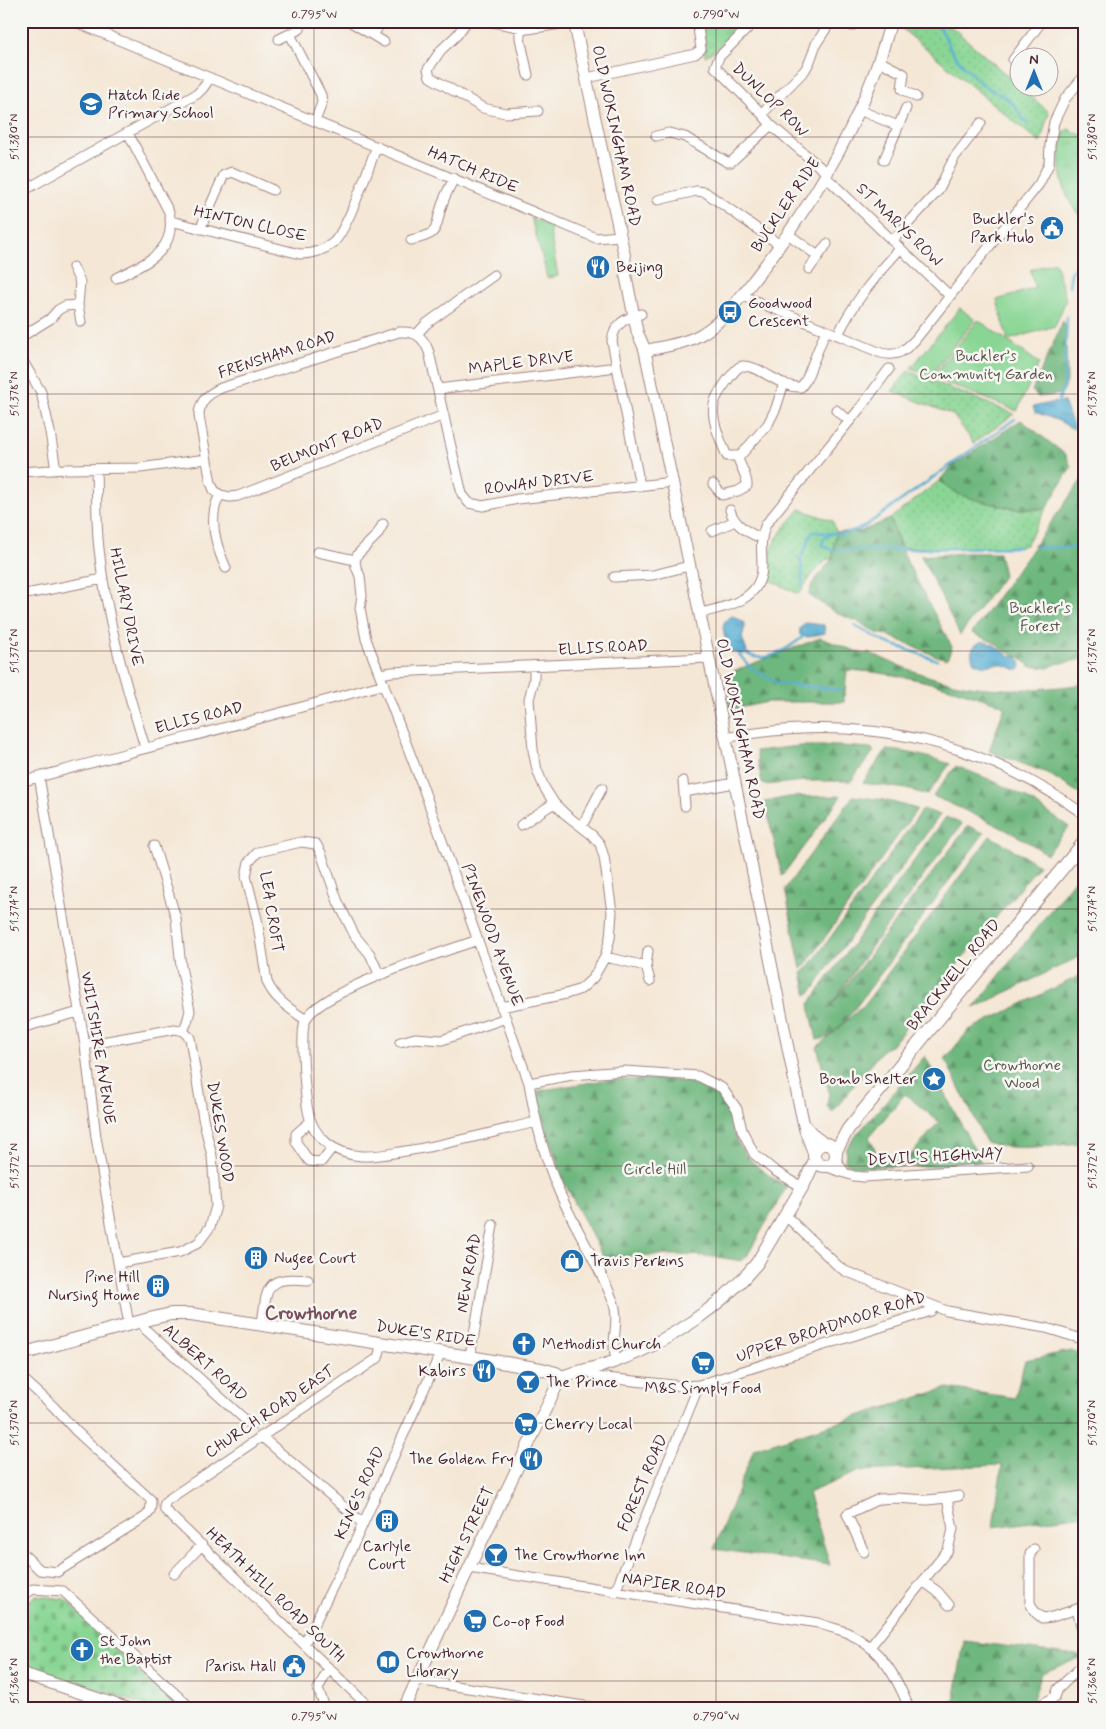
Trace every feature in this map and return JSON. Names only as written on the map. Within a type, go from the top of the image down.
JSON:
[{"type":"main road","name":"BRACKNELL ROAD","points":[[561,1377],[618,1361],[657,1343],[694,1320],[719,1301],[748,1274],[757,1263],[803,1186],[825,1156],[1085,841]]},
{"type":"main road","name":"DUKE'S RIDE","points":[[21,1354],[171,1314],[191,1314],[541,1369],[556,1373],[561,1377]]},
{"type":"street","name":"HATCH RIDE","points":[[73,21],[596,238],[620,236]]},
{"type":"street","points":[[349,21],[384,42]]},
{"type":"street","points":[[373,35],[382,21]]},
{"type":"street","points":[[467,21],[457,35],[441,50],[428,69],[430,77],[483,108],[505,113],[538,111]]},
{"type":"street","points":[[488,21],[520,29],[532,29],[574,22]]},
{"type":"street","points":[[587,78],[695,54],[701,49],[696,21]]},
{"type":"street","name":"DUNLOP ROW","points":[[755,21],[720,57],[715,67],[771,125],[827,175]]},
{"type":"street","points":[[762,114],[805,70],[816,44],[832,21]]},
{"type":"street","name":"BUCKLER RIDE","points":[[644,346],[687,341],[701,335],[723,317],[780,245],[827,175],[859,110],[879,61],[891,21]]},
{"type":"street","points":[[1021,48],[1042,21]]},
{"type":"street","name":"OLD WOKINGHAM ROAD","points":[[574,22],[625,258],[630,265],[637,315],[645,335],[644,346],[804,1123],[807,1136],[825,1156]]},
{"type":"street","points":[[279,39],[300,29]]},
{"type":"street","points":[[520,29],[520,38],[528,75]]},
{"type":"street","points":[[290,34],[321,95],[322,103],[315,121]]},
{"type":"street","points":[[879,61],[904,74],[902,89],[916,97]]},
{"type":"street","points":[[741,295],[881,353],[900,354],[915,340],[1039,184],[1049,164],[1054,122],[1065,99],[1085,75]]},
{"type":"street","points":[[21,192],[197,94],[210,78]]},
{"type":"street","points":[[884,160],[906,108]]},
{"type":"street","points":[[859,110],[898,126]]},
{"type":"street","points":[[892,241],[938,191],[954,158],[981,123]]},
{"type":"street","points":[[656,136],[669,133],[685,137],[727,162],[731,162],[771,125]]},
{"type":"street","points":[[116,278],[155,258],[166,245],[171,221],[169,212],[128,133]]},
{"type":"street","name":"HINTON CLOSE","points":[[171,221],[300,254],[322,250],[334,241],[344,228],[377,146]]},
{"type":"street","points":[[200,229],[224,175],[232,172],[273,190]]},
{"type":"street","name":"ST MARYS ROW","points":[[827,175],[900,249],[950,296]]},
{"type":"street","points":[[418,242],[436,229],[442,204],[454,178]]},
{"type":"street","points":[[658,200],[696,191],[705,192],[780,245]]},
{"type":"street","points":[[788,234],[818,256]]},
{"type":"street","points":[[809,269],[827,244]]},
{"type":"street","points":[[838,335],[844,322],[886,263],[900,249]]},
{"type":"street","points":[[73,267],[80,282],[78,305],[81,322]]},
{"type":"street","points":[[417,334],[426,324],[494,276]]},
{"type":"street","points":[[21,337],[50,320],[65,306],[78,305]]},
{"type":"street","points":[[637,315],[623,320],[613,332],[612,342],[640,486]]},
{"type":"street","points":[[784,383],[776,408],[768,424],[738,458],[728,456],[720,442],[713,409],[718,393],[740,366],[752,368],[784,383],[798,387],[803,385],[826,330]]},
{"type":"street","name":"FRENSHAM ROAD","points":[[220,496],[214,490],[211,483],[199,410],[208,394],[221,388],[399,332],[408,331],[417,334]]},
{"type":"street","name":"ROWAN DRIVE","points":[[417,334],[426,344],[462,494],[469,503],[483,506],[509,500],[673,482]]},
{"type":"street","points":[[21,358],[31,372],[41,392],[56,470]]},
{"type":"street","name":"MAPLE DRIVE","points":[[438,389],[609,368]]},
{"type":"street","points":[[700,613],[741,601],[753,592],[762,576],[761,538],[766,524],[862,407],[889,369]]},
{"type":"street","points":[[836,410],[850,421]]},
{"type":"street","name":"BELMONT ROAD","points":[[220,496],[238,496],[444,415]]},
{"type":"street","points":[[21,472],[140,468],[206,458]]},
{"type":"street","points":[[713,484],[722,495],[738,491],[747,486],[748,480],[742,472],[738,458]]},
{"type":"street","name":"HILLARY DRIVE","points":[[96,469],[98,530],[103,580],[118,657],[145,747]]},
{"type":"street","points":[[220,496],[212,512],[218,550],[226,568]]},
{"type":"street","points":[[730,510],[734,521],[739,526],[761,538]]},
{"type":"street","points":[[712,531],[734,521]]},
{"type":"street","points":[[318,552],[355,560],[358,554],[377,535],[382,524]]},
{"type":"street","name":"PINEWOOD AVENUE","points":[[355,560],[360,576],[362,596],[360,608],[366,638],[529,1083],[544,1154],[558,1189],[613,1300],[617,1321],[615,1351],[618,1361]]},
{"type":"street","points":[[614,576],[653,575],[689,566]]},
{"type":"street","points":[[21,595],[103,580]]},
{"type":"street","name":"ELLIS ROAD","points":[[380,674],[708,658]]},
{"type":"street","points":[[501,1007],[566,994],[581,989],[593,978],[606,957],[610,938],[612,912],[604,857],[600,844],[582,826],[554,804],[537,770],[532,750],[530,699],[534,680],[534,666]]},
{"type":"street","name":"ELLIS ROAD","points":[[21,782],[384,684]]},
{"type":"street","points":[[725,738],[784,729],[813,728],[858,729],[912,736],[1003,765],[1060,797],[1085,815]]},
{"type":"street","name":"WILTSHIRE AVENUE","points":[[39,776],[85,1045],[96,1137],[118,1263],[135,1323]]},
{"type":"street","points":[[683,781],[685,806]]},
{"type":"street","points":[[684,792],[735,783]]},
{"type":"street","points":[[582,826],[602,788]]},
{"type":"street","points":[[521,825],[554,804]]},
{"type":"street","name":"LEA CROFT","points":[[306,1020],[282,1003],[267,982],[257,919],[246,876],[249,862],[258,852],[300,842],[316,844],[338,902],[355,936],[370,954],[380,976]]},
{"type":"street","points":[[85,1045],[175,1029],[183,1031],[187,1022],[190,1010],[181,966],[176,918],[154,846]]},
{"type":"street","points":[[478,940],[404,965],[344,990],[314,1010],[306,1020],[304,1035],[305,1086],[311,1121],[319,1136],[332,1148],[361,1156],[429,1147],[536,1122]]},
{"type":"street","points":[[648,951],[646,966],[650,981]]},
{"type":"street","points":[[606,957],[646,966]]},
{"type":"street","points":[[21,1028],[79,1012]]},
{"type":"street","points":[[400,1042],[415,1038],[442,1040],[506,1018]]},
{"type":"street","name":"DUKES WOOD","points":[[118,1263],[180,1252],[198,1243],[210,1227],[216,1206],[212,1156],[202,1118],[190,1038],[183,1031]]},
{"type":"street","points":[[529,1083],[572,1075],[625,1071],[698,1076],[722,1088],[737,1109],[742,1130],[754,1154],[775,1171],[803,1186]]},
{"type":"street","points":[[311,1121],[296,1134],[296,1142],[309,1161],[321,1162],[332,1148]]},
{"type":"street","name":"DEVIL'S HIGHWAY","points":[[825,1156],[845,1173],[864,1177],[1028,1166]]},
{"type":"street","points":[[785,1215],[845,1271],[934,1307]]},
{"type":"street","name":"NEW ROAD","points":[[470,1357],[493,1225]]},
{"type":"street","points":[[262,1324],[266,1292],[275,1283],[289,1278],[308,1280]]},
{"type":"street","name":"UPPER BROADMOOR ROAD","points":[[589,1370],[596,1377],[683,1386],[699,1385],[931,1311],[934,1307],[947,1311],[1046,1328],[1085,1340]]},
{"type":"street","name":"ALBERT ROAD","points":[[135,1323],[146,1330],[251,1426]]},
{"type":"street","name":"CHURCH ROAD EAST","points":[[166,1501],[378,1358],[382,1343]]},
{"type":"street","name":"KING'S ROAD","points":[[304,1644],[441,1352]]},
{"type":"street","points":[[21,1377],[151,1500],[150,1513],[57,1572],[40,1570],[21,1552]]},
{"type":"street","name":"HIGH STREET","points":[[404,1708],[561,1377]]},
{"type":"street","name":"FOREST ROAD","points":[[615,1592],[699,1385]]},
{"type":"street","points":[[261,1436],[304,1473],[320,1484],[362,1523]]},
{"type":"street","points":[[864,1552],[845,1509],[895,1498],[927,1500],[959,1496]]},
{"type":"street","points":[[870,1647],[948,1550],[953,1535],[947,1498]]},
{"type":"street","name":"HEATH HILL ROAD SOUTH","points":[[166,1501],[164,1506],[166,1510],[370,1708]]},
{"type":"street","points":[[174,1574],[202,1545]]},
{"type":"street","points":[[1034,1549],[1030,1554],[1030,1603],[1035,1612],[1042,1618],[1052,1617],[1081,1607],[1085,1643]]},
{"type":"street","name":"NAPIER ROAD","points":[[469,1568],[818,1624],[848,1633],[870,1647],[887,1664],[909,1708]]},
{"type":"street","points":[[923,1580],[938,1592],[949,1606]]},
{"type":"street","points":[[21,1597],[33,1589],[63,1592],[191,1708]]},
{"type":"street","points":[[1034,1708],[1055,1697],[1058,1689],[1085,1663]]},
{"type":"street","points":[[324,1708],[318,1689],[329,1668]]},
{"type":"street","points":[[21,1673],[126,1708]]},
{"type":"street","points":[[417,1680],[597,1708]]},
{"type":"green space","points":[[702,21],[747,21],[711,53],[705,56],[705,38]]},
{"type":"green space","points":[[901,21],[945,21],[1008,76],[1008,98],[1033,98],[1049,112],[1040,143],[900,27]]},
{"type":"green space","points":[[1068,129],[1085,137],[1085,220],[1071,204],[1061,176],[1060,160],[1063,134]]},
{"type":"green space","points":[[531,218],[551,226],[550,232],[558,276],[547,278]]},
{"type":"green space","points":[[1055,262],[1066,300],[1055,326],[1008,340],[997,300],[1035,288],[1030,270]]},
{"type":"green space","name":"Buckler’s Community Garden","points":[[960,308],[975,320],[930,376],[911,368]]},
{"type":"green space","name":"Buckler’s Community Garden","points":[[978,320],[1039,363],[1017,411],[932,377]]},
{"type":"green space","points":[[1063,321],[1066,328],[1067,382],[1062,394],[1038,397],[1032,391]]},
{"type":"green space","points":[[908,371],[1014,414],[974,443],[953,415],[892,391]]},
{"type":"green space","points":[[1021,420],[1066,455],[1071,467],[1046,509],[1015,509],[980,501],[960,495],[939,481],[951,467]]},
{"type":"green space","name":"Buckler's Forest","points":[[1085,475],[1085,659],[1056,664],[1048,668],[1029,666],[1021,658],[1005,651],[995,643],[972,633]]},
{"type":"green space","points":[[939,481],[960,495],[1015,509],[1046,509],[1026,545],[1019,547],[901,548],[890,519]]},
{"type":"green space","points":[[800,509],[833,521],[836,532],[832,559],[828,559],[812,575],[799,594],[769,580],[770,555],[773,546],[779,534]]},
{"type":"green space","points":[[890,519],[907,562],[952,647],[947,659],[887,635],[877,633],[857,621],[836,613],[809,595],[812,584],[832,559],[836,532],[862,531]]},
{"type":"green space","name":"Buckler's Forest","points":[[999,553],[1004,575],[960,635],[921,556]]},
{"type":"green space","points":[[820,638],[861,653],[866,654],[868,652],[924,675],[974,687],[1022,689],[1085,684],[1085,797],[1047,773],[989,751],[1005,706],[927,682],[888,674],[847,670],[844,702],[768,702],[728,710],[731,672]]},
{"type":"green space","points":[[800,746],[871,748],[874,751],[851,781],[804,781],[765,785],[762,783],[756,751]]},
{"type":"green space","points":[[886,750],[911,753],[950,764],[927,795],[907,789],[863,783]]},
{"type":"green space","points":[[956,766],[991,780],[1025,797],[1069,827],[1047,854],[1006,830],[933,796]]},
{"type":"green space","points":[[841,796],[782,876],[765,802],[788,797]]},
{"type":"green space","points":[[853,796],[884,800],[917,809],[801,969],[785,889]]},
{"type":"green space","points":[[923,809],[940,815],[821,977],[815,988],[807,995],[802,973],[809,967]]},
{"type":"green space","points":[[946,817],[962,824],[866,954],[830,1007],[968,826],[984,833],[851,1014],[835,1031],[817,1040],[809,1004]]},
{"type":"green space","points":[[990,836],[1039,865],[891,1046],[883,1049],[832,1113],[827,1106],[829,1092],[817,1047],[865,1004]]},
{"type":"green space","name":"Crowthorne Wood","points":[[1085,866],[1085,954],[974,1008]]},
{"type":"green space","name":"Crowthorne Wood","points":[[1085,973],[1085,1143],[1010,1147],[986,1142],[945,1059],[969,1030]]},
{"type":"green space","name":"Crowthorne Wood","points":[[925,1056],[983,1166],[855,1167],[845,1162],[846,1149]],"holes":[[[905,1094],[939,1122],[905,1162],[880,1160],[869,1137]]]},
{"type":"green space","name":"Circle Hill","points":[[660,1079],[689,1082],[712,1090],[723,1101],[743,1151],[760,1168],[787,1186],[747,1256],[742,1261],[690,1255],[603,1257],[564,1182],[545,1126],[537,1091],[605,1080]]},
{"type":"green space","points":[[1071,1351],[1085,1356],[1085,1515],[993,1527],[1002,1465],[860,1471],[808,1493],[830,1565],[714,1549],[754,1449],[947,1388],[1015,1398],[1025,1360]]},
{"type":"green space","points":[[36,1596],[65,1599],[175,1708],[154,1708],[21,1664],[21,1606]]},
{"type":"green space","points":[[964,1641],[1085,1656],[1042,1673],[1030,1708],[953,1708]]},
{"type":"water","points":[[1064,402],[1073,429],[1059,421],[1035,412],[1033,407],[1050,403]]},
{"type":"water","points":[[733,616],[744,623],[745,627],[742,637],[747,652],[744,654],[728,650],[723,626],[728,618]]},
{"type":"water","points":[[805,623],[824,625],[825,633],[808,637],[800,635],[800,628]]},
{"type":"water","points":[[982,641],[994,645],[1009,656],[1017,657],[1020,660],[1021,666],[1019,670],[1000,664],[986,666],[974,662],[972,650]]},
{"type":"waterway","points":[[931,21],[939,27],[953,53],[968,70],[982,84],[1009,100],[1028,124]]},
{"type":"waterway","points":[[1069,286],[1071,273],[1078,262],[1085,244]]},
{"type":"waterway","points":[[1058,403],[1064,385],[1067,317]]},
{"type":"waterway","points":[[802,586],[802,567],[800,561],[812,532],[843,534],[864,527],[1015,419]]},
{"type":"waterway","points":[[831,534],[823,539],[822,545],[829,549],[1019,547]]},
{"type":"waterway","points":[[1036,547],[1085,548]]},
{"type":"waterway","points":[[855,626],[885,642],[937,660]]},
{"type":"waterway","points":[[746,653],[761,658],[776,654],[804,636]]},
{"type":"waterway","points":[[738,653],[750,667],[777,683],[841,690]]},
{"type":"place","name":"Hatch Ride Primary School","points":[[91,104]]},
{"type":"place","name":"Buckler's Park Hub","points":[[1052,228]]},
{"type":"place","name":"Beijing","points":[[598,267]]},
{"type":"place","name":"Goodwood Crescent","points":[[730,312]]},
{"type":"place","name":"Bomb Shelter","points":[[934,1079]]},
{"type":"place","name":"Nugee Court","points":[[256,1258]]},
{"type":"place","name":"Travis Perkins","points":[[572,1261]]},
{"type":"place","name":"Pine Hill Nursing Home","points":[[158,1286]]},
{"type":"place","name":"Methodist Church","points":[[524,1344]]},
{"type":"place","name":"M&S Simply Food","points":[[703,1363]]},
{"type":"place","name":"Kabirs","points":[[484,1371]]},
{"type":"place","name":"The Prince","points":[[528,1382]]},
{"type":"place","name":"Cherry Local","points":[[526,1424]]},
{"type":"place","name":"The Golden Fry","points":[[531,1459]]},
{"type":"place","name":"Carlyle Court","points":[[387,1521]]},
{"type":"place","name":"The Crowthorne Inn","points":[[496,1555]]},
{"type":"place","name":"Co-op Food","points":[[475,1621]]},
{"type":"place","name":"St John the Baptist","points":[[82,1650]]},
{"type":"place","name":"Crowthorne Library","points":[[388,1662]]},
{"type":"place","name":"Parish Hall","points":[[294,1666]]},
{"type":"district","name":"Crowthorne","points":[[311,1313]]}]
